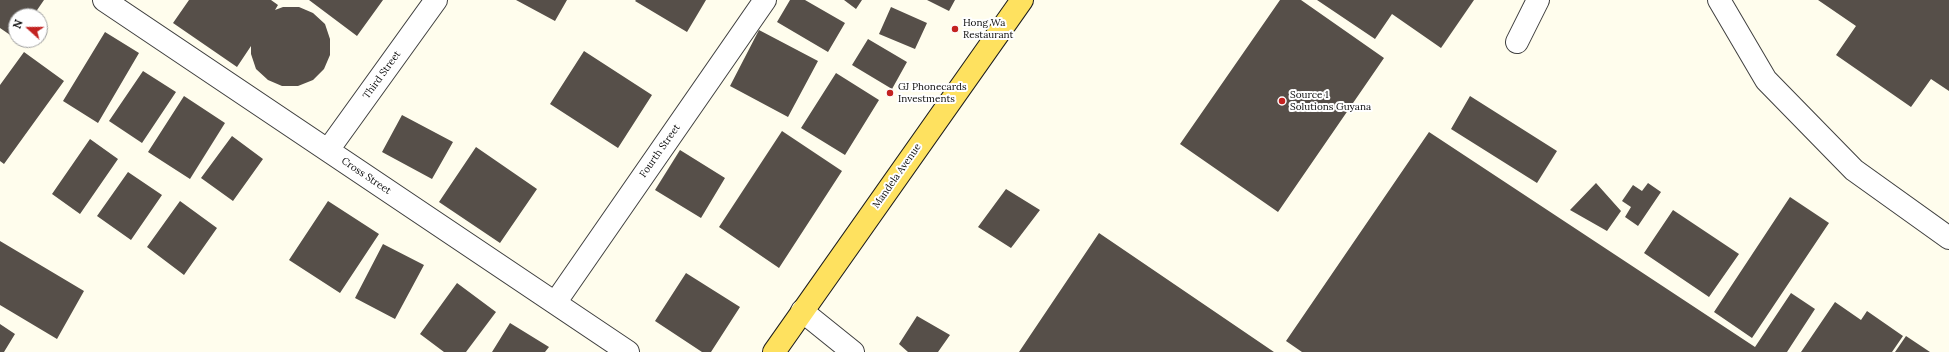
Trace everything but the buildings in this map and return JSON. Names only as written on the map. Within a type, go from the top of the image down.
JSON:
[{"type":"main road","name":"Mandela Avenue","points":[[774,352],[1022,0]]},
{"type":"street","name":"Cross Street","points":[[104,0],[628,352]]},
{"type":"street","name":"Third Street","points":[[328,150],[436,0]]},
{"type":"street","name":"Fourth Street","points":[[555,303],[765,0]]},
{"type":"street","points":[[1517,42],[1538,0]]},
{"type":"street","points":[[1719,0],[1766,80],[1854,170],[1949,238]]},
{"type":"street","points":[[802,311],[853,352]]},
{"type":"place","name":"Hong Wa Restaurant","points":[[955,29]]},
{"type":"place","name":"GJ Phonecards Investments","points":[[890,93]]},
{"type":"place","name":"Source 1 Solutions Guyana","points":[[1282,101]]}]
